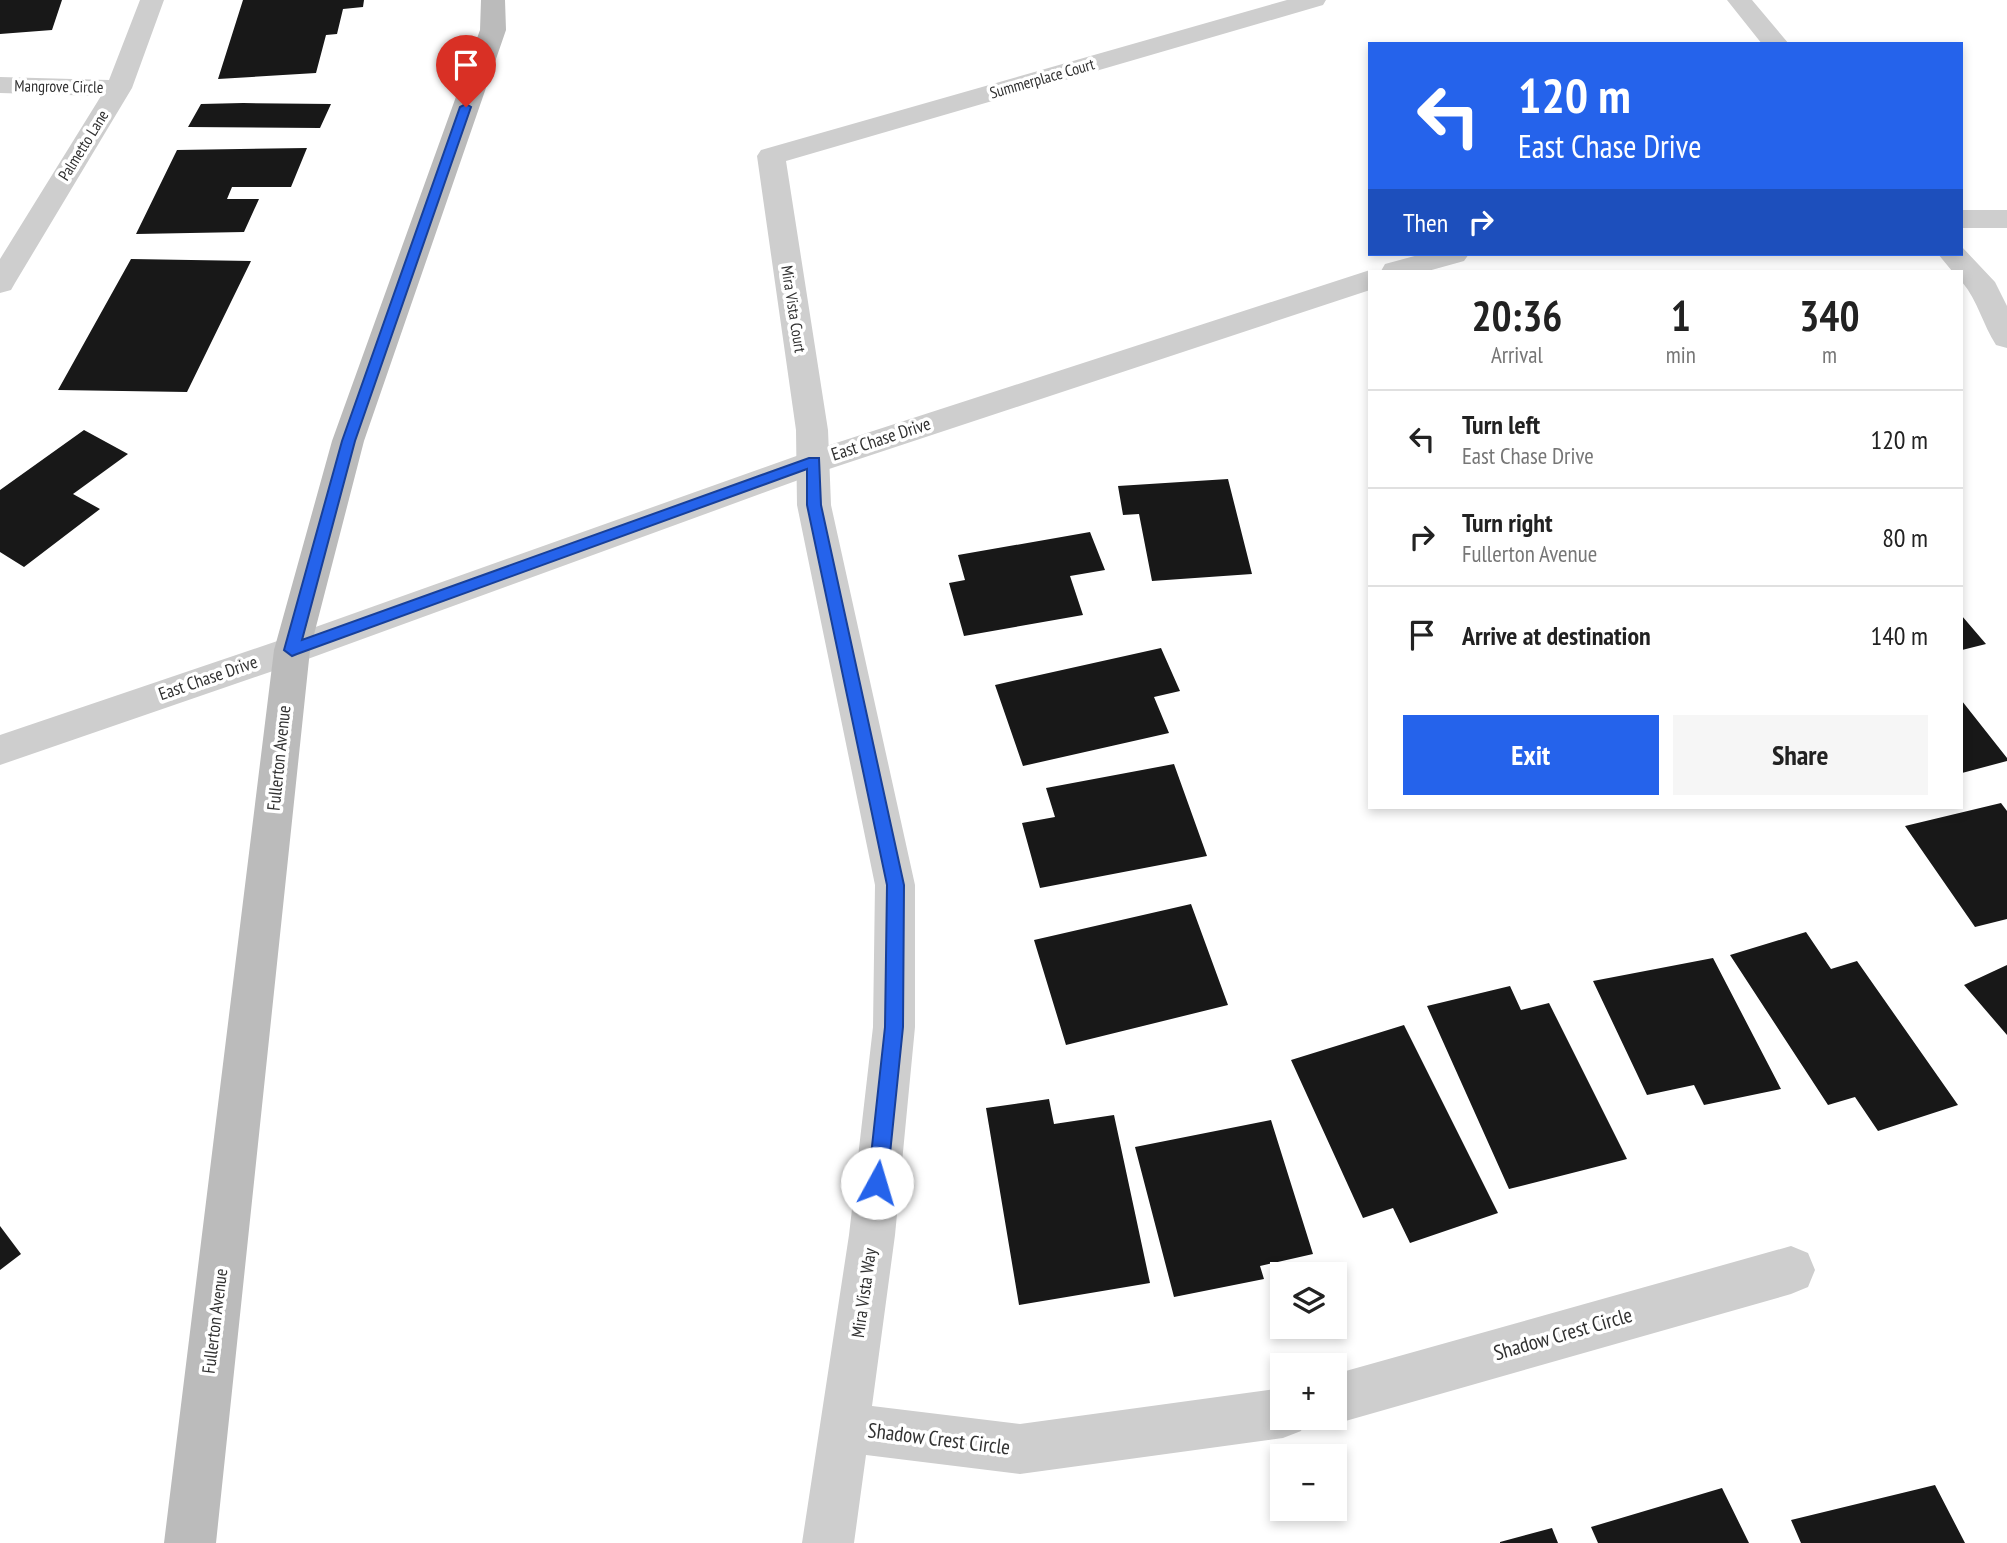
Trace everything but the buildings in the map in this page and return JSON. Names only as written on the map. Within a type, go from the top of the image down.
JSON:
[{"type":"main road","name":"Fullerton Avenue","points":[[190,1543],[292,650],[348,441],[493,30],[493,0]]},
{"type":"street","name":"Palmetto Lane","points":[[0,283],[119,88],[152,0]]},
{"type":"street","name":"Summerplace Court","points":[[771,156],[1314,0]]},
{"type":"street","points":[[1739,0],[1774,42]]},
{"type":"street","name":"Mangrove Circle","points":[[0,85],[119,88]]},
{"type":"street","name":"Mira Vista Court","points":[[771,156],[812,430],[814,462]]},
{"type":"street","points":[[1963,219],[2007,219]]},
{"type":"street","points":[[1399,270],[1447,256]]},
{"type":"street","points":[[1955,256],[1984,289],[2007,338]]},
{"type":"street","name":"East Chase Drive","points":[[0,750],[292,650],[814,462],[1368,281]]},
{"type":"street","name":"Mira Vista Way","points":[[814,462],[814,505],[895,885],[894,1027],[872,1236],[828,1543]]},
{"type":"street","name":"Shadow Crest Circle","points":[[1347,1396],[1791,1270]]},
{"type":"street","name":"Shadow Crest Circle","points":[[844,1427],[1020,1449],[1270,1415]]},
{"type":"route","points":[[466,107],[348,441],[292,650],[814,462],[814,505],[895,885],[894,1027],[877,1183]]}]
